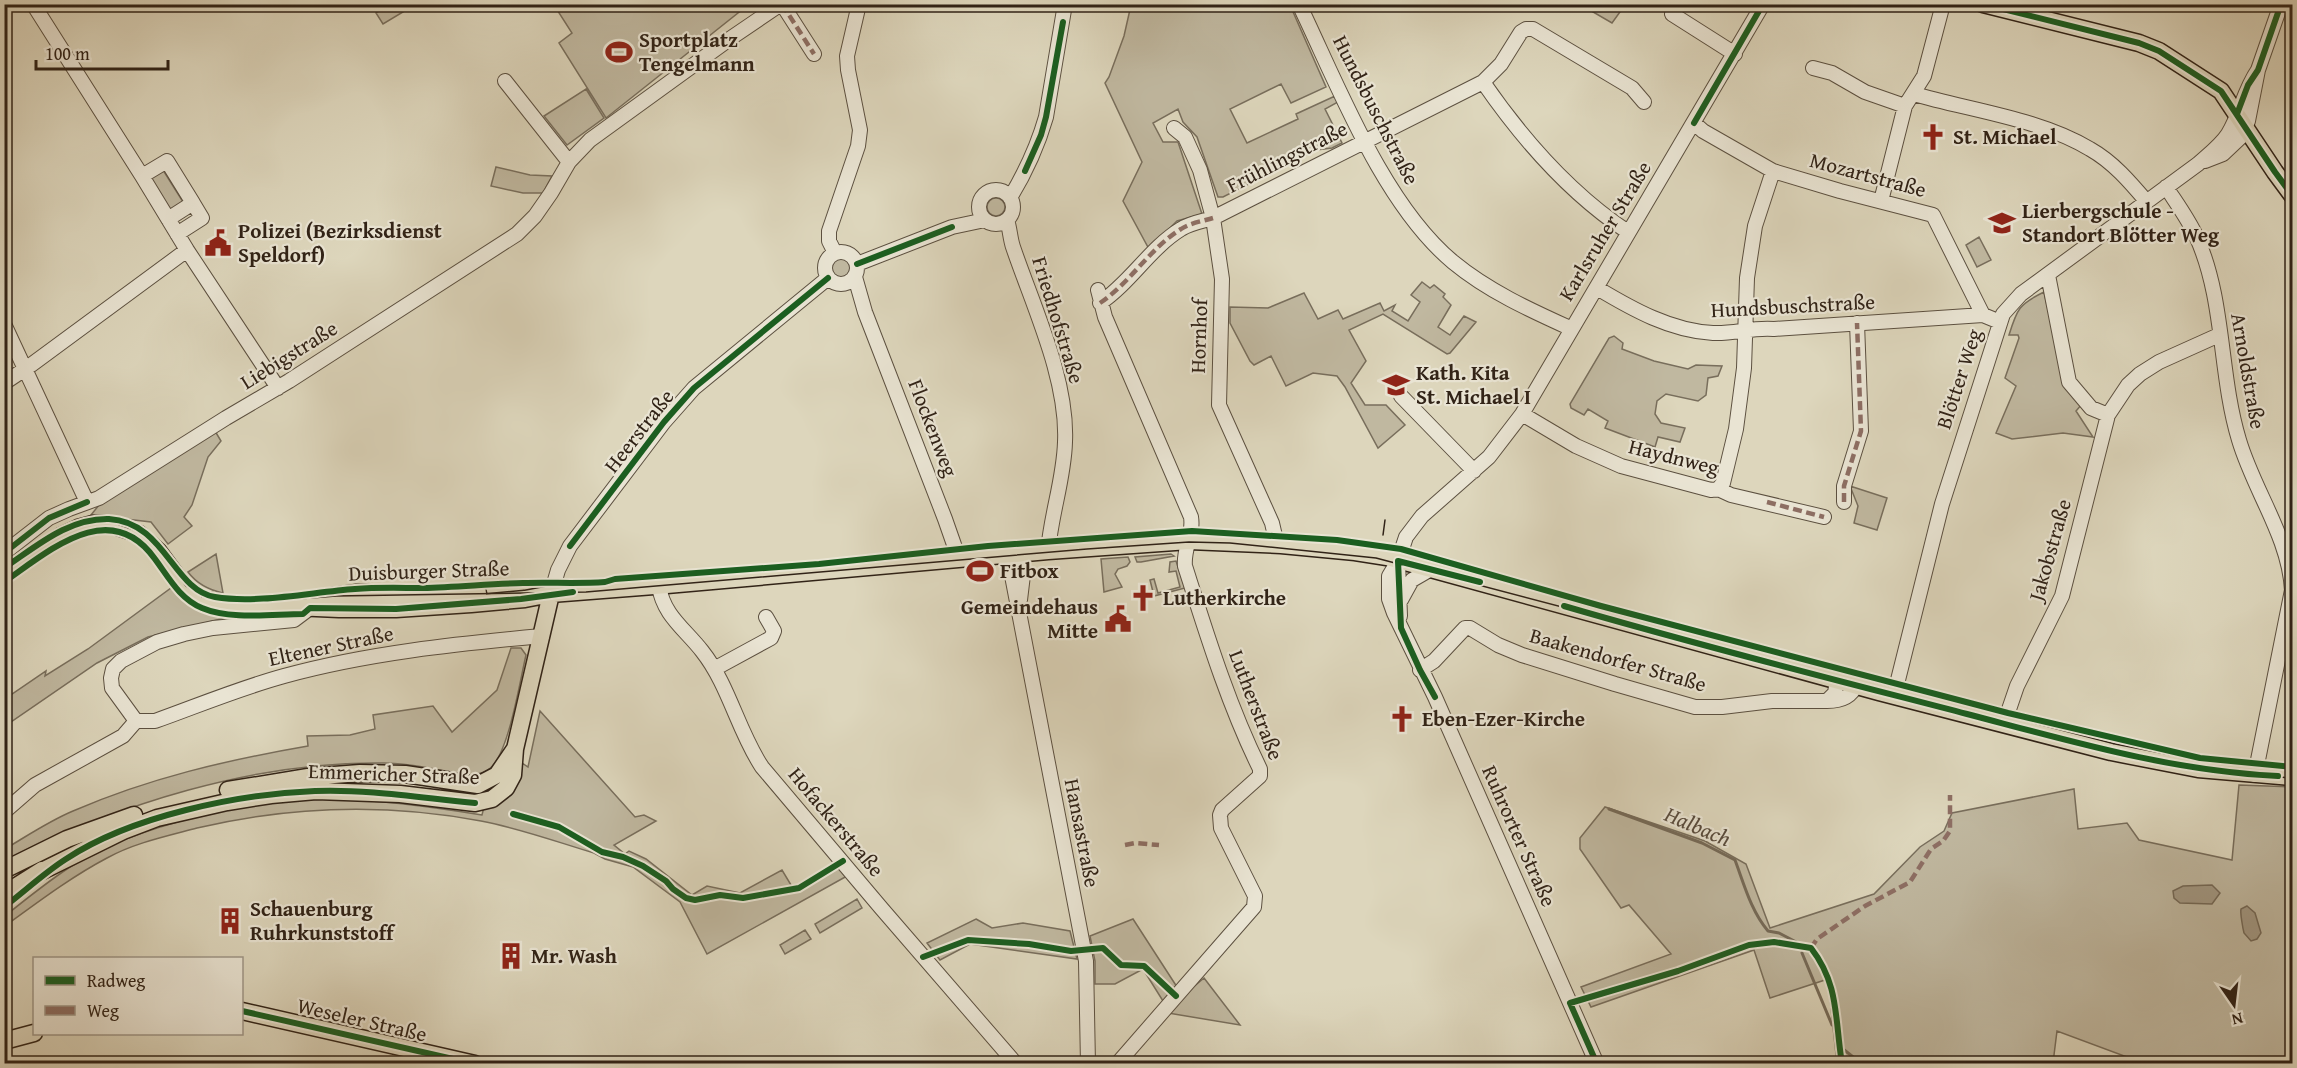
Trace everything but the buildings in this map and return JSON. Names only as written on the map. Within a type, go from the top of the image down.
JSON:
[{"type":"main road","points":[[1983,4],[2139,43],[2160,51],[2221,91],[2258,159],[2275,172],[2292,195]]},
{"type":"main road","points":[[2201,79],[2239,126]]},
{"type":"main road","name":"Duisburger Straße","points":[[4,575],[69,532],[93,524],[109,524],[139,534],[158,551],[183,585],[201,598],[226,604],[310,608],[396,609],[1048,551],[1189,542],[1336,550],[1431,569],[1856,686],[2151,761],[2255,775],[2292,777]]},
{"type":"main road","name":"Duisburger Straße","points":[[273,605],[357,593],[462,594],[525,590],[550,594]]},
{"type":"main road","name":"Emmericher Straße","points":[[34,874],[98,842],[158,818],[227,802],[316,791],[400,794],[475,803],[486,802],[498,796],[508,785],[514,768],[515,749],[550,594]]},
{"type":"main road","name":"Emmericher Straße","points":[[4,870],[67,839],[144,812],[223,791],[308,777],[360,772],[405,774],[478,785],[497,775],[515,749]]},
{"type":"main road","name":"Emmericher Straße","points":[[4,894],[77,846],[144,812]]},
{"type":"main road","name":"Emmericher Straße","points":[[4,907],[66,859]]},
{"type":"main road","name":"Weseler Straße","points":[[243,1011],[475,1064]]},
{"type":"main road","points":[[4,1041],[33,1033]]},
{"type":"street","points":[[33,4],[187,250],[278,388]]},
{"type":"street","points":[[781,4],[814,54]]},
{"type":"street","name":"Liebigstraße","points":[[4,553],[49,519],[99,498],[278,388],[517,234],[535,216],[569,162],[590,140],[781,4]]},
{"type":"street","points":[[834,253],[829,241],[829,231],[858,146],[860,130],[847,56],[859,4]]},
{"type":"street","points":[[834,253],[825,264],[828,278],[832,282],[842,284],[856,270],[952,227],[979,206],[986,194],[1005,194],[1025,171],[1041,135],[1065,4]]},
{"type":"street","name":"Hundsbuschstraße","points":[[1299,4],[1365,142],[1402,205],[1442,252],[1491,290],[1572,329]]},
{"type":"street","points":[[1678,4],[1672,14],[1735,54]]},
{"type":"street","name":"Karlsruher Straße","points":[[1398,561],[1406,537],[1417,522],[1474,471],[1502,442],[1522,414],[1763,4]]},
{"type":"street","points":[[1881,201],[1905,106],[1924,76],[1942,4]]},
{"type":"street","name":"Blötter Weg","points":[[1894,696],[1942,504],[2000,322],[2011,303],[2198,164],[2239,126],[2281,4]]},
{"type":"street","name":"Frühlingstraße","points":[[1099,296],[1117,291],[1147,259],[1182,228],[1213,218],[1483,82],[1500,64],[1521,32],[1526,29],[1533,29],[1632,88],[1644,102]]},
{"type":"street","points":[[1813,68],[1832,72],[1865,92],[1905,106]]},
{"type":"street","name":"Blötter Weg","points":[[2239,126],[2248,85],[2258,70]]},
{"type":"street","points":[[505,81],[569,162]]},
{"type":"street","points":[[1483,82],[1507,117],[1544,161],[1600,211],[1628,232]]},
{"type":"street","points":[[2221,91],[2248,85]]},
{"type":"street","points":[[1914,94],[2052,130],[2090,148],[2121,171],[2147,202]]},
{"type":"street","name":"Mozartstraße","points":[[1694,123],[1703,131],[1773,171],[1933,215],[1983,315]]},
{"type":"street","name":"Hornhof","points":[[1174,128],[1185,137],[1200,170],[1213,218],[1222,279],[1218,405],[1272,523],[1275,536],[1274,545]]},
{"type":"street","points":[[142,176],[167,161],[193,203],[202,218],[177,234]]},
{"type":"street","points":[[1718,489],[1723,483],[1736,429],[1746,349],[1744,330],[1747,278],[1755,226],[1773,171]]},
{"type":"street","name":"Arnoldstraße","points":[[2166,187],[2197,238],[2215,298],[2229,402],[2239,441],[2251,475],[2286,553],[2292,573],[2292,590],[2255,775]]},
{"type":"street","points":[[952,227],[996,221],[1013,207],[1005,194]]},
{"type":"street","points":[[168,219],[193,203]]},
{"type":"street","name":"Friedhofstraße","points":[[979,206],[982,216],[996,221],[1011,244],[1047,342],[1064,421],[1066,441],[1062,476],[1048,551]]},
{"type":"street","points":[[4,382],[25,370],[187,250]]},
{"type":"street","points":[[834,253],[848,253],[856,270]]},
{"type":"street","name":"Flockenweg","points":[[856,270],[865,312],[959,560]]},
{"type":"street","points":[[2048,275],[2069,382],[2091,408],[2108,415]]},
{"type":"street","name":"Heerstraße","points":[[550,594],[558,570],[570,546],[664,422],[694,388],[828,278]]},
{"type":"street","name":"Flockenweg","points":[[842,284],[865,312]]},
{"type":"street","name":"Hundsbuschstraße","points":[[1597,288],[1634,309],[1679,328],[1714,333],[1983,315],[2000,322]]},
{"type":"street","name":"Lutherstraße","points":[[1099,296],[1191,517],[1193,527],[1185,551],[1185,566],[1233,708],[1260,770],[1257,781],[1222,810],[1219,822],[1253,891],[1255,901],[1251,913],[1117,1064]]},
{"type":"street","points":[[1844,502],[1844,486],[1861,431],[1857,323]]},
{"type":"street","points":[[4,324],[87,502]]},
{"type":"street","name":"Jakobstraße","points":[[2004,724],[2017,686],[2062,596],[2108,415],[2128,385],[2140,374],[2159,362],[2219,335]]},
{"type":"street","points":[[1401,396],[1474,471]]},
{"type":"street","name":"Haydnweg","points":[[1522,414],[1576,446],[1621,466],[1824,517]]},
{"type":"street","name":"Hansastraße","points":[[1015,554],[1023,574],[1018,611],[1086,961],[1088,1064]]},
{"type":"street","name":"Ruhrorter Straße","points":[[1398,561],[1401,627]]},
{"type":"street","name":"Ruhrorter Straße","points":[[1398,561],[1389,576],[1389,599],[1420,670],[1435,697],[1597,1064]]},
{"type":"street","points":[[1399,605],[1412,580],[1431,569]]},
{"type":"street","name":"Hofackerstraße","points":[[659,586],[661,600],[671,618],[702,651],[714,669],[752,752],[762,767],[1016,1064]]},
{"type":"street","name":"Duisburger Straße","points":[[136,721],[112,688],[113,669],[121,661],[157,642],[183,634],[213,628],[294,620],[310,608]]},
{"type":"street","points":[[714,669],[771,638],[774,631],[766,617]]},
{"type":"street","name":"Baakendorfer Straße","points":[[1420,670],[1434,660],[1465,628],[1470,628],[1498,645],[1522,655],[1695,706],[1715,708],[1772,701],[1836,701],[1850,696],[1856,686]]},
{"type":"street","name":"Eltener Straße","points":[[136,721],[154,721],[284,676],[349,662],[415,650],[542,636]]},
{"type":"street","points":[[1827,701],[1835,693],[1837,680]]},
{"type":"street","points":[[4,812],[34,785],[123,736],[136,721]]},
{"type":"shaded area","points":[[389,4],[399,5],[403,12],[383,24],[376,13]]},
{"type":"shaded area","points":[[554,5],[748,5],[606,118],[559,43],[572,33]]},
{"type":"shaded area","points":[[1131,5],[1290,5],[1326,87],[1291,103],[1281,84],[1230,109],[1247,143],[1298,119],[1296,114],[1335,96],[1338,102],[1325,109],[1342,143],[1332,148],[1316,150],[1223,197],[1218,197],[1197,137],[1183,122],[1178,109],[1153,123],[1163,142],[1178,142],[1202,214],[1177,221],[1149,249],[1123,201],[1142,162],[1105,83],[1124,36]]},
{"type":"shaded area","points":[[1581,5],[1625,5],[1612,23]]},
{"type":"shaded area","points":[[586,89],[604,118],[567,145],[544,116]]},
{"type":"shaded area","points":[[496,167],[530,175],[552,176],[543,193],[523,193],[491,186]]},
{"type":"shaded area","points":[[163,170],[185,205],[171,214],[149,179]]},
{"type":"shaded area","points":[[996,198],[1002,201],[1005,207],[1002,213],[996,216],[990,213],[987,207],[990,201]]},
{"type":"shaded area","points":[[1979,237],[1991,260],[1977,267],[1966,245]]},
{"type":"shaded area","points":[[841,259],[847,262],[850,268],[847,274],[841,277],[835,274],[832,268],[835,262]]},
{"type":"shaded area","points":[[1422,282],[1430,288],[1434,285],[1445,294],[1443,297],[1451,305],[1438,327],[1450,335],[1464,316],[1476,322],[1447,354],[1383,314],[1349,330],[1366,361],[1351,383],[1365,405],[1386,405],[1405,425],[1378,448],[1337,376],[1313,373],[1286,386],[1271,356],[1254,365],[1250,361],[1230,323],[1230,307],[1268,308],[1304,293],[1318,319],[1338,310],[1343,319],[1380,303],[1384,311],[1395,305],[1392,311],[1408,321],[1420,302],[1411,295]]},
{"type":"shaded area","points":[[2044,292],[2066,389],[2082,404],[2076,411],[2093,437],[2063,433],[2012,439],[1996,433],[2016,386],[2005,378],[2019,338],[2018,335],[2009,335],[2012,326],[2020,308]]},
{"type":"shaded area","points":[[1614,336],[1623,343],[1622,349],[1654,361],[1688,369],[1696,365],[1722,366],[1718,376],[1708,378],[1706,395],[1698,401],[1666,394],[1657,401],[1655,414],[1661,423],[1685,428],[1680,442],[1658,437],[1655,447],[1605,428],[1608,421],[1588,409],[1584,415],[1571,408],[1570,404],[1609,338]]},
{"type":"shaded area","points":[[215,431],[221,441],[208,457],[192,505],[184,517],[192,526],[168,544],[151,522],[91,515],[99,505]]},
{"type":"shaded area","points":[[1850,486],[1887,498],[1877,530],[1854,523],[1858,506]]},
{"type":"shaded area","points":[[216,554],[223,593],[204,586],[188,572]]},
{"type":"shaded area","points":[[1171,554],[1174,556],[1141,562],[1137,562],[1135,557]]},
{"type":"shaded area","points":[[1128,557],[1130,562],[1127,566],[1118,569],[1115,574],[1122,587],[1104,592],[1101,559]]},
{"type":"shaded area","points":[[1176,561],[1185,588],[1154,596],[1150,580],[1154,579],[1158,593],[1180,587],[1176,571],[1169,572],[1170,562]]},
{"type":"shaded area","points":[[171,588],[196,607],[225,618],[148,637],[97,663],[5,726],[5,699],[46,671],[45,676],[88,649]]},
{"type":"shaded area","points":[[511,648],[521,648],[526,655],[510,728],[500,755],[492,767],[483,772],[469,775],[395,763],[336,764],[287,769],[237,778],[188,790],[93,822],[5,862],[5,849],[55,819],[102,799],[189,771],[308,746],[307,736],[350,735],[375,729],[373,715],[433,706],[452,732],[497,690]]},
{"type":"shaded area","points":[[540,711],[635,817],[644,815],[656,821],[614,845],[625,854],[629,851],[646,859],[692,895],[707,886],[740,893],[782,870],[791,885],[796,886],[835,863],[847,876],[707,954],[680,902],[633,867],[605,859],[594,853],[509,827],[445,815],[410,811],[303,811],[197,828],[128,848],[81,873],[5,926],[5,916],[70,867],[129,838],[197,817],[267,804],[333,799],[408,804],[482,815],[484,807],[517,782],[522,763],[528,767]]},
{"type":"shaded area","points":[[2239,785],[2292,787],[2292,1063],[2143,1063],[2057,1031],[2053,1063],[1837,1063],[1829,990],[1825,980],[1770,998],[1754,950],[1591,1007],[1581,987],[1671,954],[1629,905],[1621,908],[1580,849],[1580,838],[1605,807],[1705,841],[1746,864],[1770,928],[1874,894],[1920,847],[1944,831],[1952,813],[2074,789],[2078,829],[2127,823],[2139,840],[2232,860]]},
{"type":"shaded area","points":[[2212,885],[2220,893],[2212,904],[2180,903],[2174,898],[2173,891],[2183,886]]},
{"type":"shaded area","points":[[857,899],[862,908],[820,933],[815,924]]},
{"type":"shaded area","points":[[2247,906],[2255,913],[2261,933],[2257,939],[2251,941],[2244,933],[2241,917],[2241,909]]},
{"type":"shaded area","points":[[976,919],[992,928],[1023,923],[1070,931],[1077,959],[970,944],[940,960],[927,943]]},
{"type":"shaded area","points":[[1133,919],[1177,987],[1163,1001],[1143,969],[1115,984],[1095,984],[1095,961],[1090,936]]},
{"type":"shaded area","points":[[805,930],[811,939],[785,954],[780,945]]},
{"type":"shaded area","points":[[1204,978],[1240,1025],[1168,1013]]},
{"type":"waterway","name":"Halbach","points":[[1609,809],[1702,843],[1735,860],[1752,906],[1768,931],[1779,933],[1800,944]]},
{"type":"waterway","name":"Halbach","points":[[1802,953],[1832,1025]]},
{"type":"waterway","name":"Halbach","points":[[1843,1049],[1862,1064]]},
{"type":"tram line","points":[[1383,535],[1385,520]]},
{"type":"tram line","points":[[4,572],[60,533],[77,525],[109,521],[140,532],[160,550],[186,586],[202,597],[227,602],[261,602],[336,596],[586,592],[1087,549],[1189,542],[1230,543],[1376,558],[2151,762],[2198,770],[2292,778]]},
{"type":"tram line","points":[[469,604],[550,599]]},
{"type":"tram line","points":[[316,606],[448,604]]},
{"type":"marked path","points":[[782,4],[814,54]]},
{"type":"marked path","points":[[1100,303],[1170,237],[1188,225],[1213,218]]},
{"type":"marked path","points":[[1844,502],[1844,486],[1861,431],[1857,323]]},
{"type":"marked path","points":[[1767,502],[1824,517]]},
{"type":"marked path","points":[[1811,948],[1817,939],[1865,906],[1910,882],[1931,849],[1943,841],[1950,831],[1950,795]]},
{"type":"marked path","points":[[1125,845],[1135,843],[1159,845]]},
{"type":"cycle path","points":[[1694,123],[1763,4]]},
{"type":"cycle path","points":[[1983,4],[2139,43],[2159,51],[2221,91],[2292,195]]},
{"type":"cycle path","points":[[2237,114],[2248,85],[2258,70],[2281,4]]},
{"type":"cycle path","points":[[1025,171],[1041,135],[1046,117],[1063,22]]},
{"type":"cycle path","points":[[857,264],[952,227]]},
{"type":"cycle path","points":[[570,546],[664,422],[694,388],[828,278]]},
{"type":"cycle path","points":[[4,553],[49,518],[87,502]]},
{"type":"cycle path","points":[[4,568],[66,528],[94,520],[109,519],[128,523],[143,531],[189,582],[201,592],[232,599],[285,597],[364,588],[605,582],[615,579],[819,564],[988,546],[1192,531],[1337,540],[1401,549],[1601,606],[2008,713],[2200,758],[2292,767]]},
{"type":"cycle path","points":[[4,582],[60,544],[99,530],[119,532],[137,541],[155,559],[175,587],[187,599],[202,608],[225,614],[252,616],[303,614],[310,608],[396,609],[521,599],[573,592]]},
{"type":"cycle path","points":[[1435,697],[1401,628],[1398,561],[1480,582]]},
{"type":"cycle path","points":[[1564,606],[1714,648],[2082,744],[2199,768],[2278,776]]},
{"type":"cycle path","points":[[4,907],[58,864],[92,844],[153,819],[220,802],[285,793],[335,791],[475,803]]},
{"type":"cycle path","points":[[513,814],[559,827],[602,852],[623,857],[643,866],[686,898],[695,900],[720,895],[743,898],[799,888],[843,861]]},
{"type":"cycle path","points":[[923,957],[968,940],[1029,944],[1071,951],[1103,948],[1121,965],[1144,966],[1176,996]]},
{"type":"cycle path","points":[[1597,1064],[1570,1003],[1678,971],[1749,945],[1774,942],[1811,948],[1820,961],[1831,987],[1844,1064]]},
{"type":"cycle path","points":[[243,1011],[475,1064]]},
{"type":"place","name":"Sportplatz Tengelmann","points":[[619,52]]},
{"type":"place","name":"St. Michael","points":[[1933,137]]},
{"type":"place","name":"Lierbergschule - Standort Blötter Weg","points":[[2002,223]]},
{"type":"place","name":"Polizei (Bezirksdienst Speldorf)","points":[[218,243]]},
{"type":"place","name":"Kath. Kita St. Michael I","points":[[1396,385]]},
{"type":"place","name":"Fitbox","points":[[980,571]]},
{"type":"place","name":"Lutherkirche","points":[[1143,598]]},
{"type":"place","name":"Gemeindehaus Mitte","points":[[1118,619]]},
{"type":"place","name":"Eben-Ezer-Kirche","points":[[1402,719]]},
{"type":"place","name":"Schauenburg Ruhrkunststoff","points":[[230,921]]},
{"type":"place","name":"Mr. Wash","points":[[511,956]]}]
